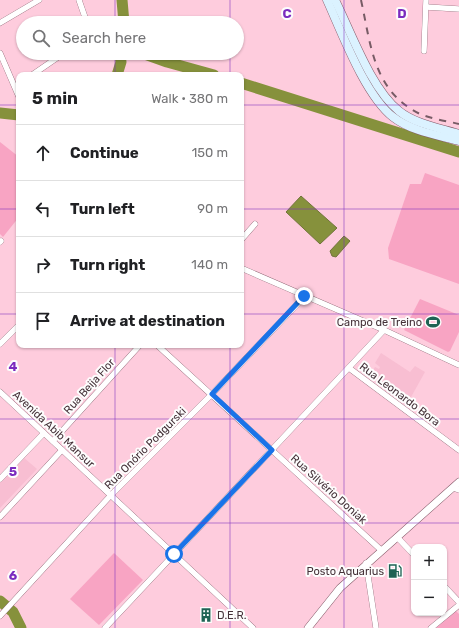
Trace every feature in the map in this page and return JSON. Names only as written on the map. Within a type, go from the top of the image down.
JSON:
[{"type":"main road","points":[[326,0],[362,74],[379,103],[393,117],[418,130],[459,141]]},
{"type":"main road","points":[[335,0],[370,72],[385,96],[399,111],[422,122],[459,134]]},
{"type":"street","points":[[0,23],[39,0]]},
{"type":"street","points":[[79,0],[85,16]]},
{"type":"street","points":[[424,51],[426,0]]},
{"type":"street","points":[[426,8],[459,9]]},
{"type":"street","points":[[0,53],[16,84]]},
{"type":"street","points":[[36,72],[54,60]]},
{"type":"street","points":[[244,237],[255,224]]},
{"type":"street","points":[[244,269],[384,330],[459,366]]},
{"type":"street","name":"Rua Onório Podgurski","points":[[1,614],[111,496],[212,394],[304,296]]},
{"type":"street","points":[[0,344],[16,328]]},
{"type":"street","points":[[105,628],[384,330]]},
{"type":"street","name":"Rua Beija Flor","points":[[52,441],[137,348]]},
{"type":"street","name":"Rua Silvério Doniak","points":[[160,348],[381,550]]},
{"type":"street","name":"Rua Leonardo Bora","points":[[349,368],[459,450]]},
{"type":"street","name":"Avenida Abib Mansur","points":[[0,392],[252,628]]},
{"type":"street","points":[[0,479],[44,433]]},
{"type":"street","points":[[0,517],[62,450]]},
{"type":"street","points":[[308,628],[340,588],[381,550],[456,489],[459,482]]},
{"type":"street","points":[[397,537],[411,552]]},
{"type":"street","points":[[366,563],[376,628]]},
{"type":"street","points":[[431,628],[459,604],[447,590]]},
{"type":"shaded area","points":[[0,142],[16,155],[16,221],[3,237],[0,234]]},
{"type":"shaded area","points":[[425,173],[459,185],[459,284],[389,259],[388,248],[410,184],[421,184]]},
{"type":"shaded area","points":[[301,196],[337,228],[320,244],[286,212]]},
{"type":"shaded area","points":[[344,236],[350,241],[336,257],[332,256],[330,251]]},
{"type":"shaded area","name":"Campo de Treino","points":[[420,299],[459,315],[459,332],[450,351],[448,352],[404,330]]},
{"type":"shaded area","points":[[381,353],[410,372],[415,366],[425,372],[406,406],[369,378],[370,376],[366,374],[370,368],[373,370],[375,367],[379,369],[380,367],[375,363]]},
{"type":"shaded area","points":[[23,457],[37,469],[0,508],[0,482],[13,470],[12,469]]},
{"type":"shaded area","points":[[114,553],[143,580],[99,625],[70,599]]},
{"type":"shaded area","points":[[456,611],[459,614],[459,628],[436,628]]},
{"type":"waterway","points":[[122,0],[123,16]]},
{"type":"waterway","points":[[118,72],[121,60]]},
{"type":"waterway","points":[[161,60],[203,72]]},
{"type":"waterway","points":[[244,84],[459,152]]},
{"type":"waterway","points":[[0,113],[16,115]]},
{"type":"waterway","points":[[0,601],[13,612],[21,628]]},
{"type":"railway","points":[[361,0],[372,50],[383,80],[392,93],[404,104],[420,114],[434,119],[459,124]]},
{"type":"place","name":"Campo de Treino","points":[[433,322]]},
{"type":"place","name":"Posto Aquarius","points":[[395,571]]},
{"type":"place","name":"D.E.R.","points":[[206,615]]},
{"type":"route","points":[[174,554],[272,450],[212,394],[304,296]]}]
